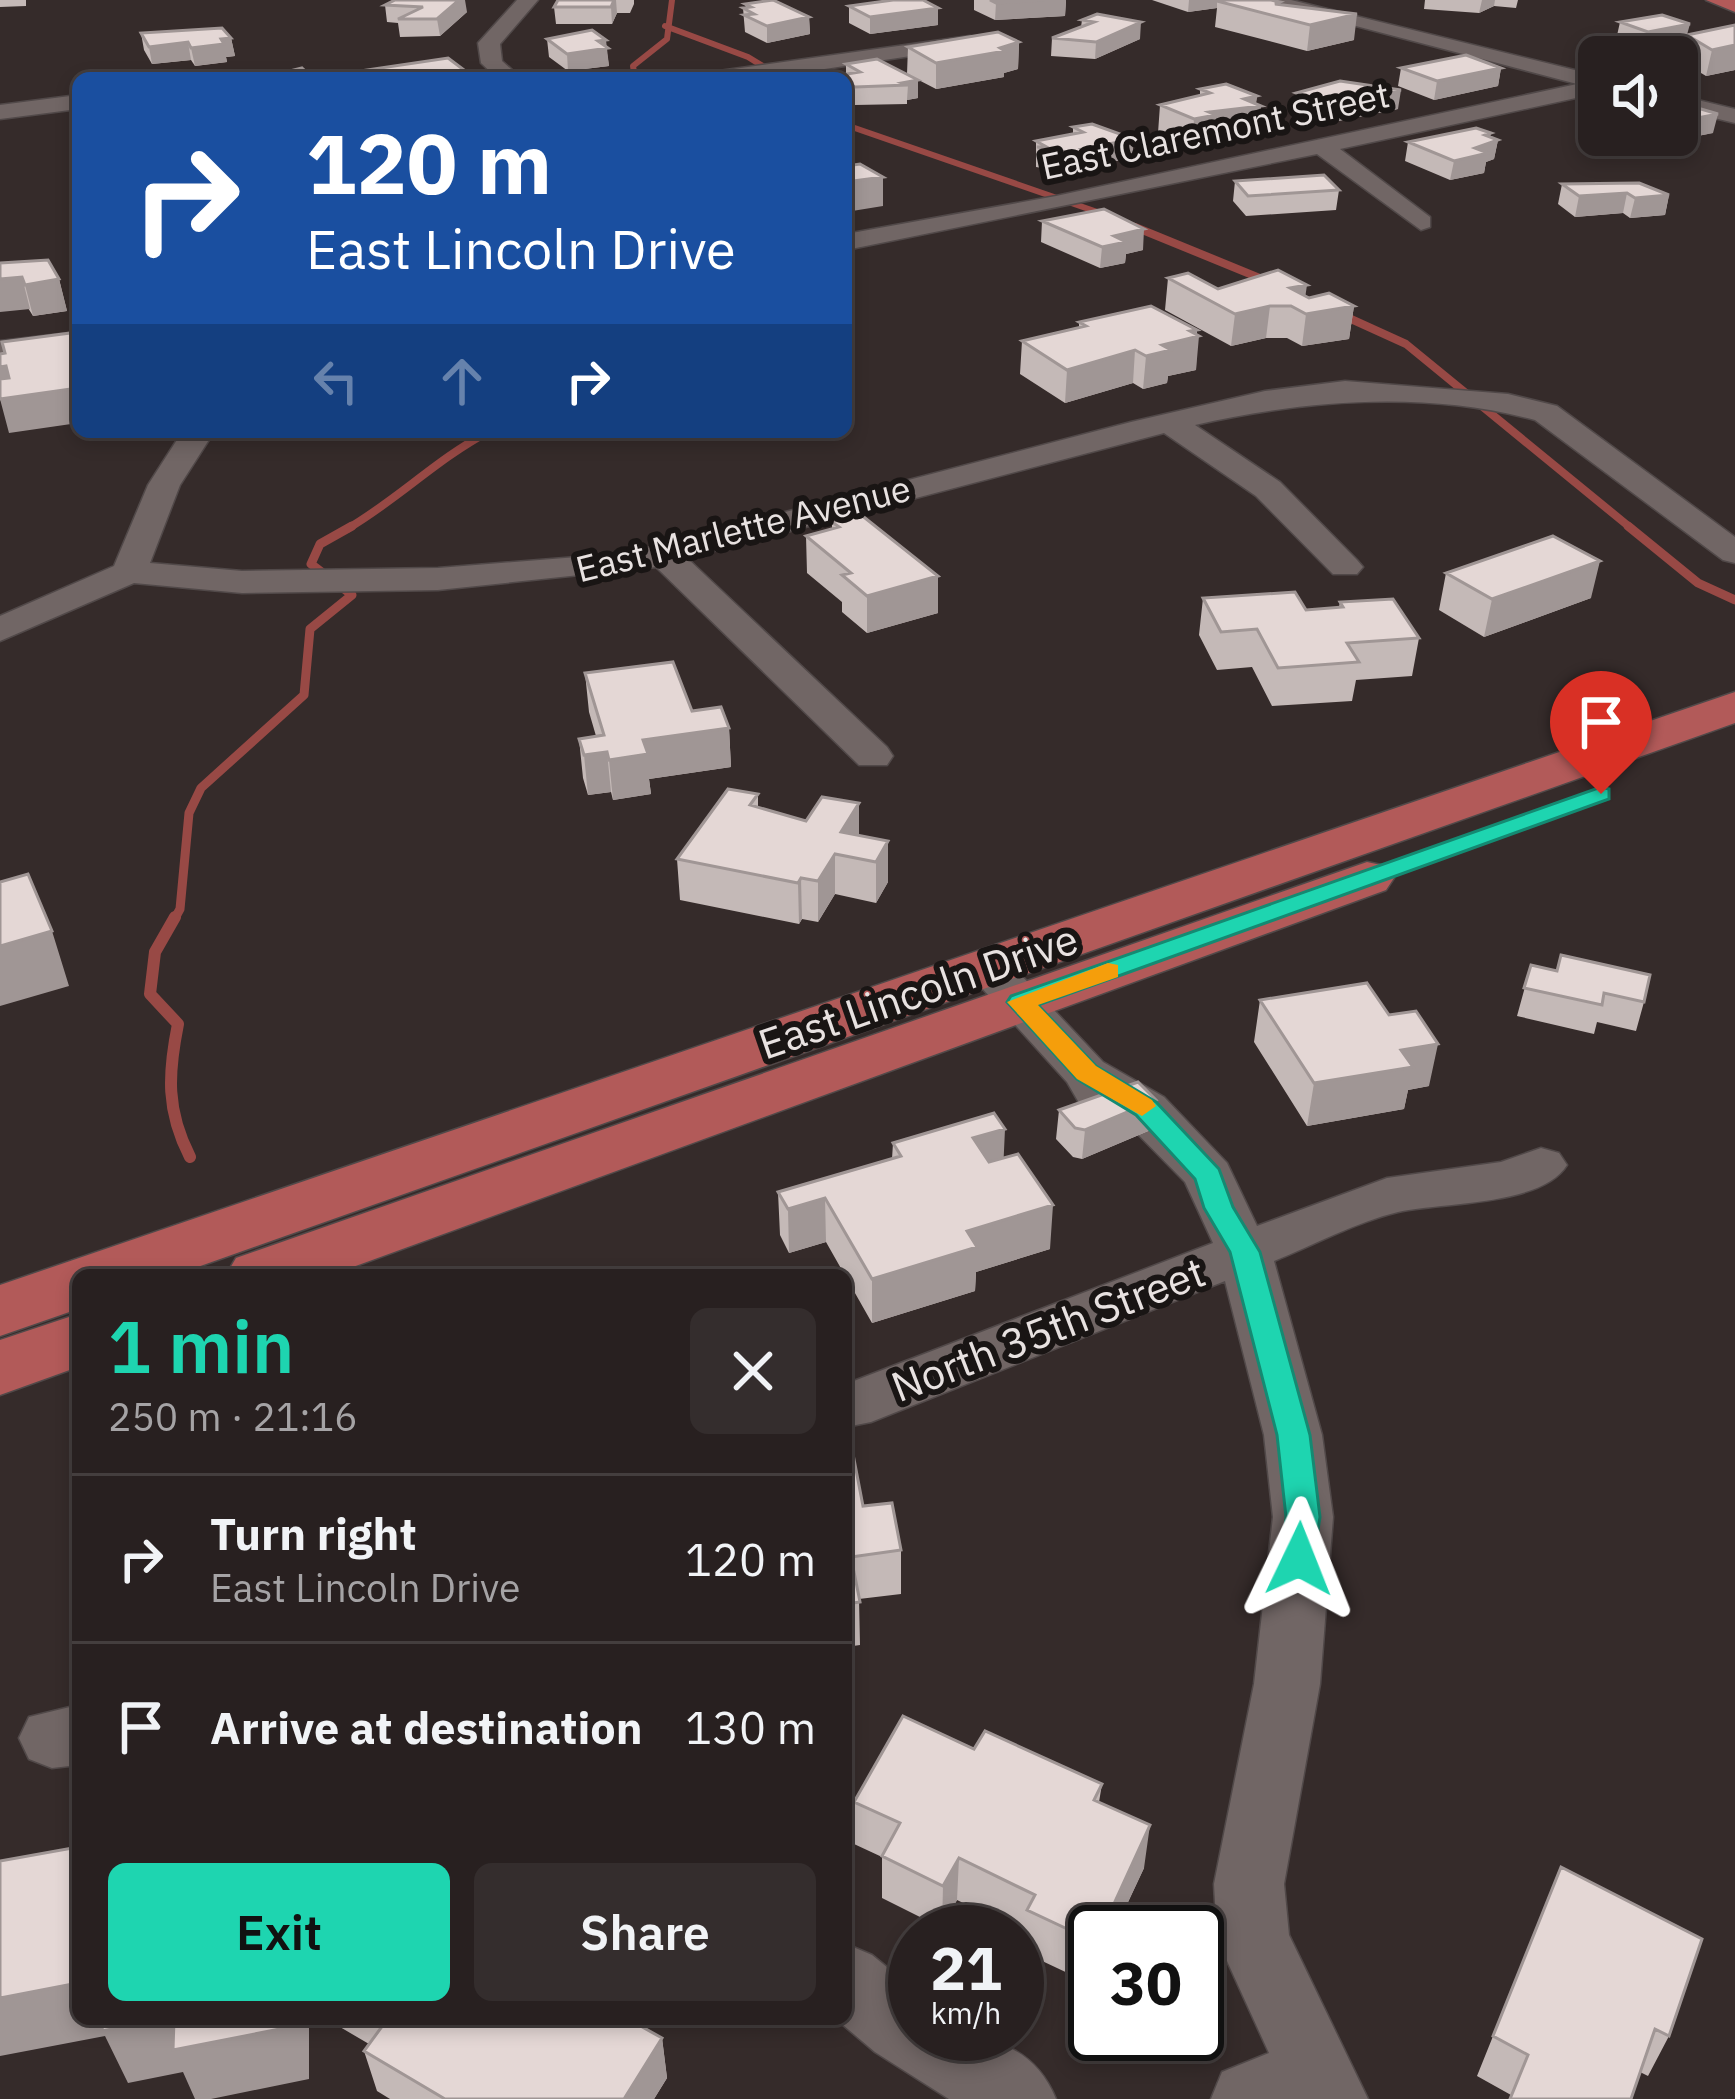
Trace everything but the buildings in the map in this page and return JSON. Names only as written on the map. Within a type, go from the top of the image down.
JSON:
[{"type":"main road","points":[[1718,0],[1735,5]]},
{"type":"main road","name":"East Lincoln Drive","points":[[275,1269],[1004,984],[1735,707]]},
{"type":"main road","name":"East Lincoln Drive","points":[[121,1269],[1735,746]]},
{"type":"main road","points":[[0,1310],[72,1285]]},
{"type":"main road","points":[[0,1368],[72,1342]]},
{"type":"street","points":[[503,72],[492,63],[489,43],[528,0]]},
{"type":"street","points":[[1268,0],[1578,79]]},
{"type":"street","points":[[1298,8],[1330,0]]},
{"type":"street","points":[[772,72],[999,38]]},
{"type":"street","name":"East Claremont Street","points":[[852,241],[1068,202],[1578,89]]},
{"type":"street","points":[[0,112],[72,103]]},
{"type":"street","points":[[1698,107],[1735,116]]},
{"type":"street","points":[[1322,147],[1421,222]]},
{"type":"street","points":[[0,350],[72,342]]},
{"type":"street","name":"East Marlette Avenue","points":[[0,631],[129,572],[242,582],[334,581],[558,573],[664,555],[782,519],[1169,422],[1265,400],[1345,390],[1508,404],[1546,413],[1676,514],[1735,553]]},
{"type":"street","points":[[1169,422],[1268,489],[1345,567]]},
{"type":"street","points":[[129,572],[164,485],[194,438]]},
{"type":"street","points":[[664,555],[873,756]]},
{"type":"street","name":"North 35th Street","points":[[1004,984],[1086,1073],[1112,1121],[1232,1230],[1293,1435],[1303,1517],[1287,1684],[1250,1884],[1253,1939],[1298,2091]]},
{"type":"street","name":"North 35th Street","points":[[852,1406],[1232,1230],[1387,1196],[1510,1178],[1540,1165]]},
{"type":"street","points":[[852,1985],[902,2026],[1018,2099]]},
{"type":"waterway","points":[[668,27],[672,0]]},
{"type":"waterway","points":[[634,72],[633,66],[667,39],[668,27]]},
{"type":"waterway","points":[[668,27],[748,57],[772,72]]},
{"type":"waterway","points":[[852,127],[1106,215]]},
{"type":"waterway","points":[[1130,225],[1142,230]]},
{"type":"waterway","points":[[1135,227],[1272,283]]},
{"type":"waterway","points":[[1340,314],[1406,344],[1632,529]]},
{"type":"waterway","points":[[349,528],[478,438]]},
{"type":"waterway","points":[[1628,526],[1698,583],[1735,600]]},
{"type":"waterway","points":[[174,920],[180,909],[189,813],[201,788],[304,695],[310,629],[352,595],[311,564],[320,544],[349,528]]},
{"type":"waterway","points":[[175,917],[155,952],[150,994],[178,1024],[171,1092],[190,1157]]},
{"type":"slow traffic","points":[[1108,971],[1021,1002],[1086,1073],[1142,1106]]},
{"type":"route","points":[[1299,1559],[1303,1517],[1293,1435],[1245,1252],[1219,1208],[1208,1176],[1146,1108],[1086,1073],[1021,1002],[1601,794]]}]
